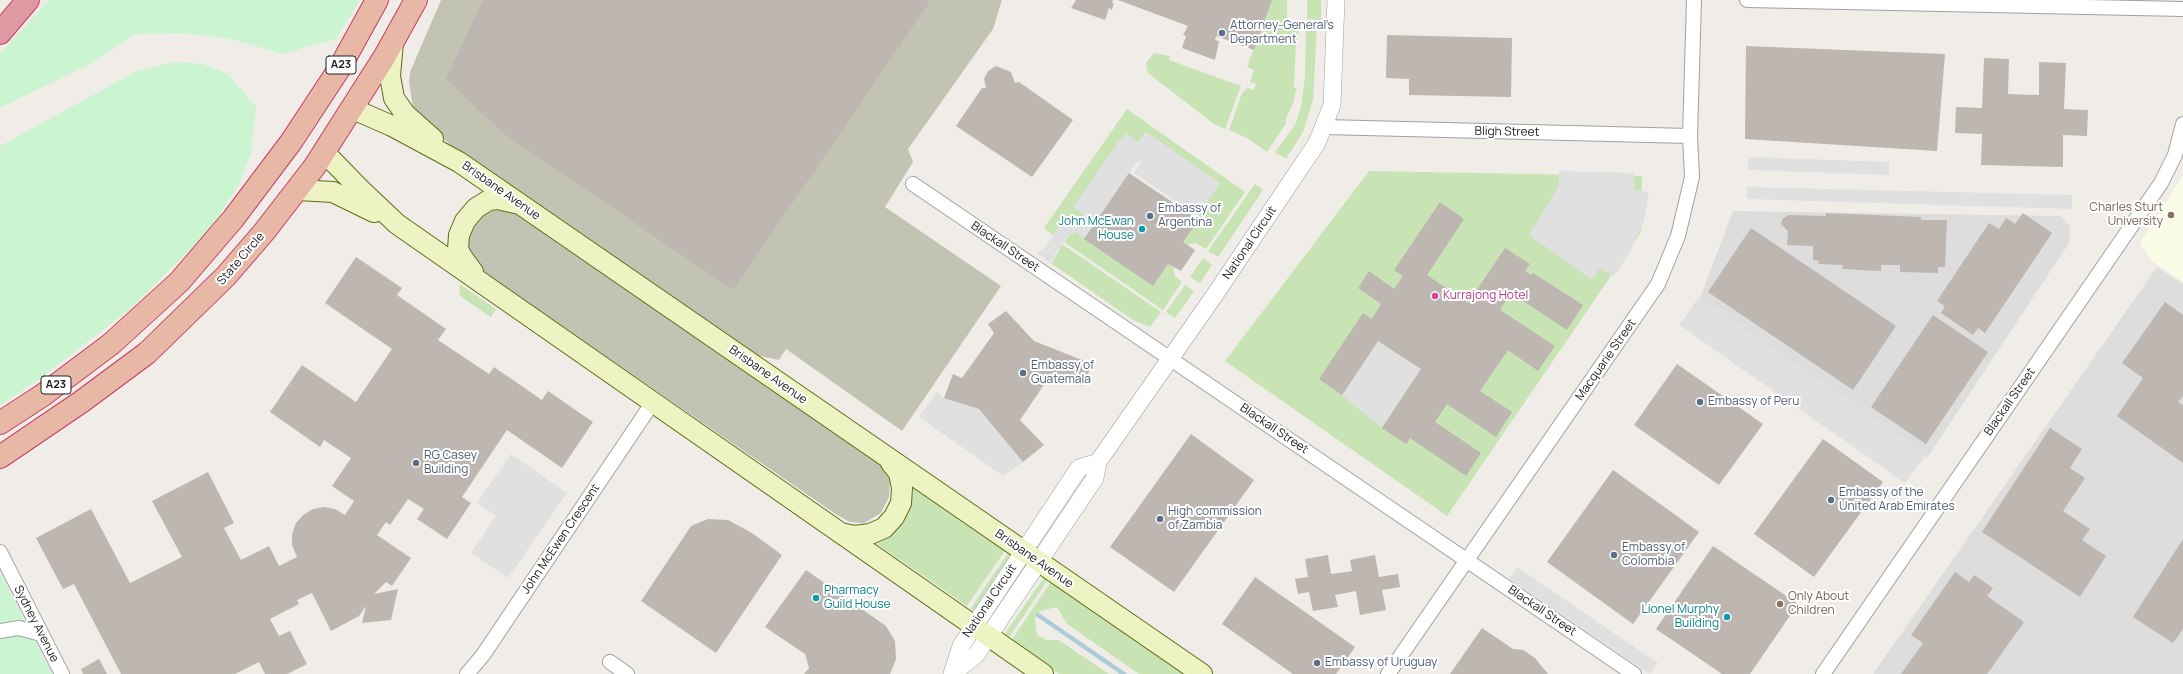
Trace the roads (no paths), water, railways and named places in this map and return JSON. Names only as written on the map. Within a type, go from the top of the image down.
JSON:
[{"type":"highway","points":[[0,33],[28,0]]},
{"type":"highway","name":"A23","points":[[0,423],[43,395],[111,344],[170,291],[233,219],[300,128],[324,93],[377,0]]},
{"type":"highway","name":"State Circle","points":[[2,458],[103,387],[164,338],[226,276],[298,190],[353,109],[394,42],[416,0]]},
{"type":"highway","name":"Brisbane Avenue","points":[[324,93],[353,109]]},
{"type":"highway","points":[[300,128],[324,152]]},
{"type":"main road","points":[[394,42],[390,81],[397,103],[405,114],[459,162]]},
{"type":"main road","name":"Brisbane Avenue","points":[[353,109],[392,126],[459,162],[1202,674]]},
{"type":"main road","points":[[324,152],[397,224]]},
{"type":"main road","points":[[298,190],[327,191],[338,194],[397,224],[1043,674]]},
{"type":"main road","points":[[482,283],[460,253],[458,240],[462,226],[472,212],[489,200],[503,200],[522,206]]},
{"type":"main road","points":[[840,533],[855,536],[870,534],[889,523],[898,510],[902,495],[901,480],[895,466],[884,456]]},
{"type":"street","name":"National Circuit","points":[[952,674],[976,656],[981,632],[1031,557],[1094,478],[1098,462],[1309,157],[1330,112],[1333,93],[1336,0]]},
{"type":"street","name":"Macquarie Street","points":[[1388,674],[1658,284],[1678,236],[1692,177],[1690,136],[1694,0]]},
{"type":"street","points":[[1747,0],[2183,9]]},
{"type":"street","name":"Blackall Street","points":[[1823,674],[2161,183],[2175,155],[2183,124]]},
{"type":"street","name":"Bligh Street","points":[[1324,127],[1690,136]]},
{"type":"street","name":"Blackall Street","points":[[913,184],[1634,674]]},
{"type":"street","name":"John McEwen Crescent","points":[[467,674],[483,655],[653,402]]},
{"type":"street","name":"Sydney Avenue","points":[[0,552],[62,674]]},
{"type":"street","points":[[0,631],[19,628],[41,634]]},
{"type":"street","points":[[610,662],[627,674]]},
{"type":"waterway","points":[[1038,615],[1124,674]]},
{"type":"place","name":"Attorney-General’s Department","points":[[1222,33]]},
{"type":"place","name":"Charles Sturt University","points":[[2171,215]]},
{"type":"place","name":"Embassy of Argentina","points":[[1150,216]]},
{"type":"place","name":"John McEwan House","points":[[1142,229]]},
{"type":"place","name":"Kurrajong Hotel","points":[[1435,296]]},
{"type":"place","name":"Embassy of Guatemala","points":[[1023,373]]},
{"type":"place","name":"Embassy of Peru","points":[[1700,402]]},
{"type":"place","name":"RG Casey Building","points":[[416,463]]},
{"type":"place","name":"Embassy of the United Arab Emirates","points":[[1831,500]]},
{"type":"place","name":"High commission of Zambia","points":[[1160,519]]},
{"type":"place","name":"Embassy of Colombia","points":[[1614,555]]},
{"type":"place","name":"Pharmacy Guild House","points":[[816,598]]},
{"type":"place","name":"Only About Children","points":[[1780,604]]},
{"type":"place","name":"Lionel Murphy Building","points":[[1727,617]]},
{"type":"place","name":"Embassy of Uruguay","points":[[1317,663]]}]
